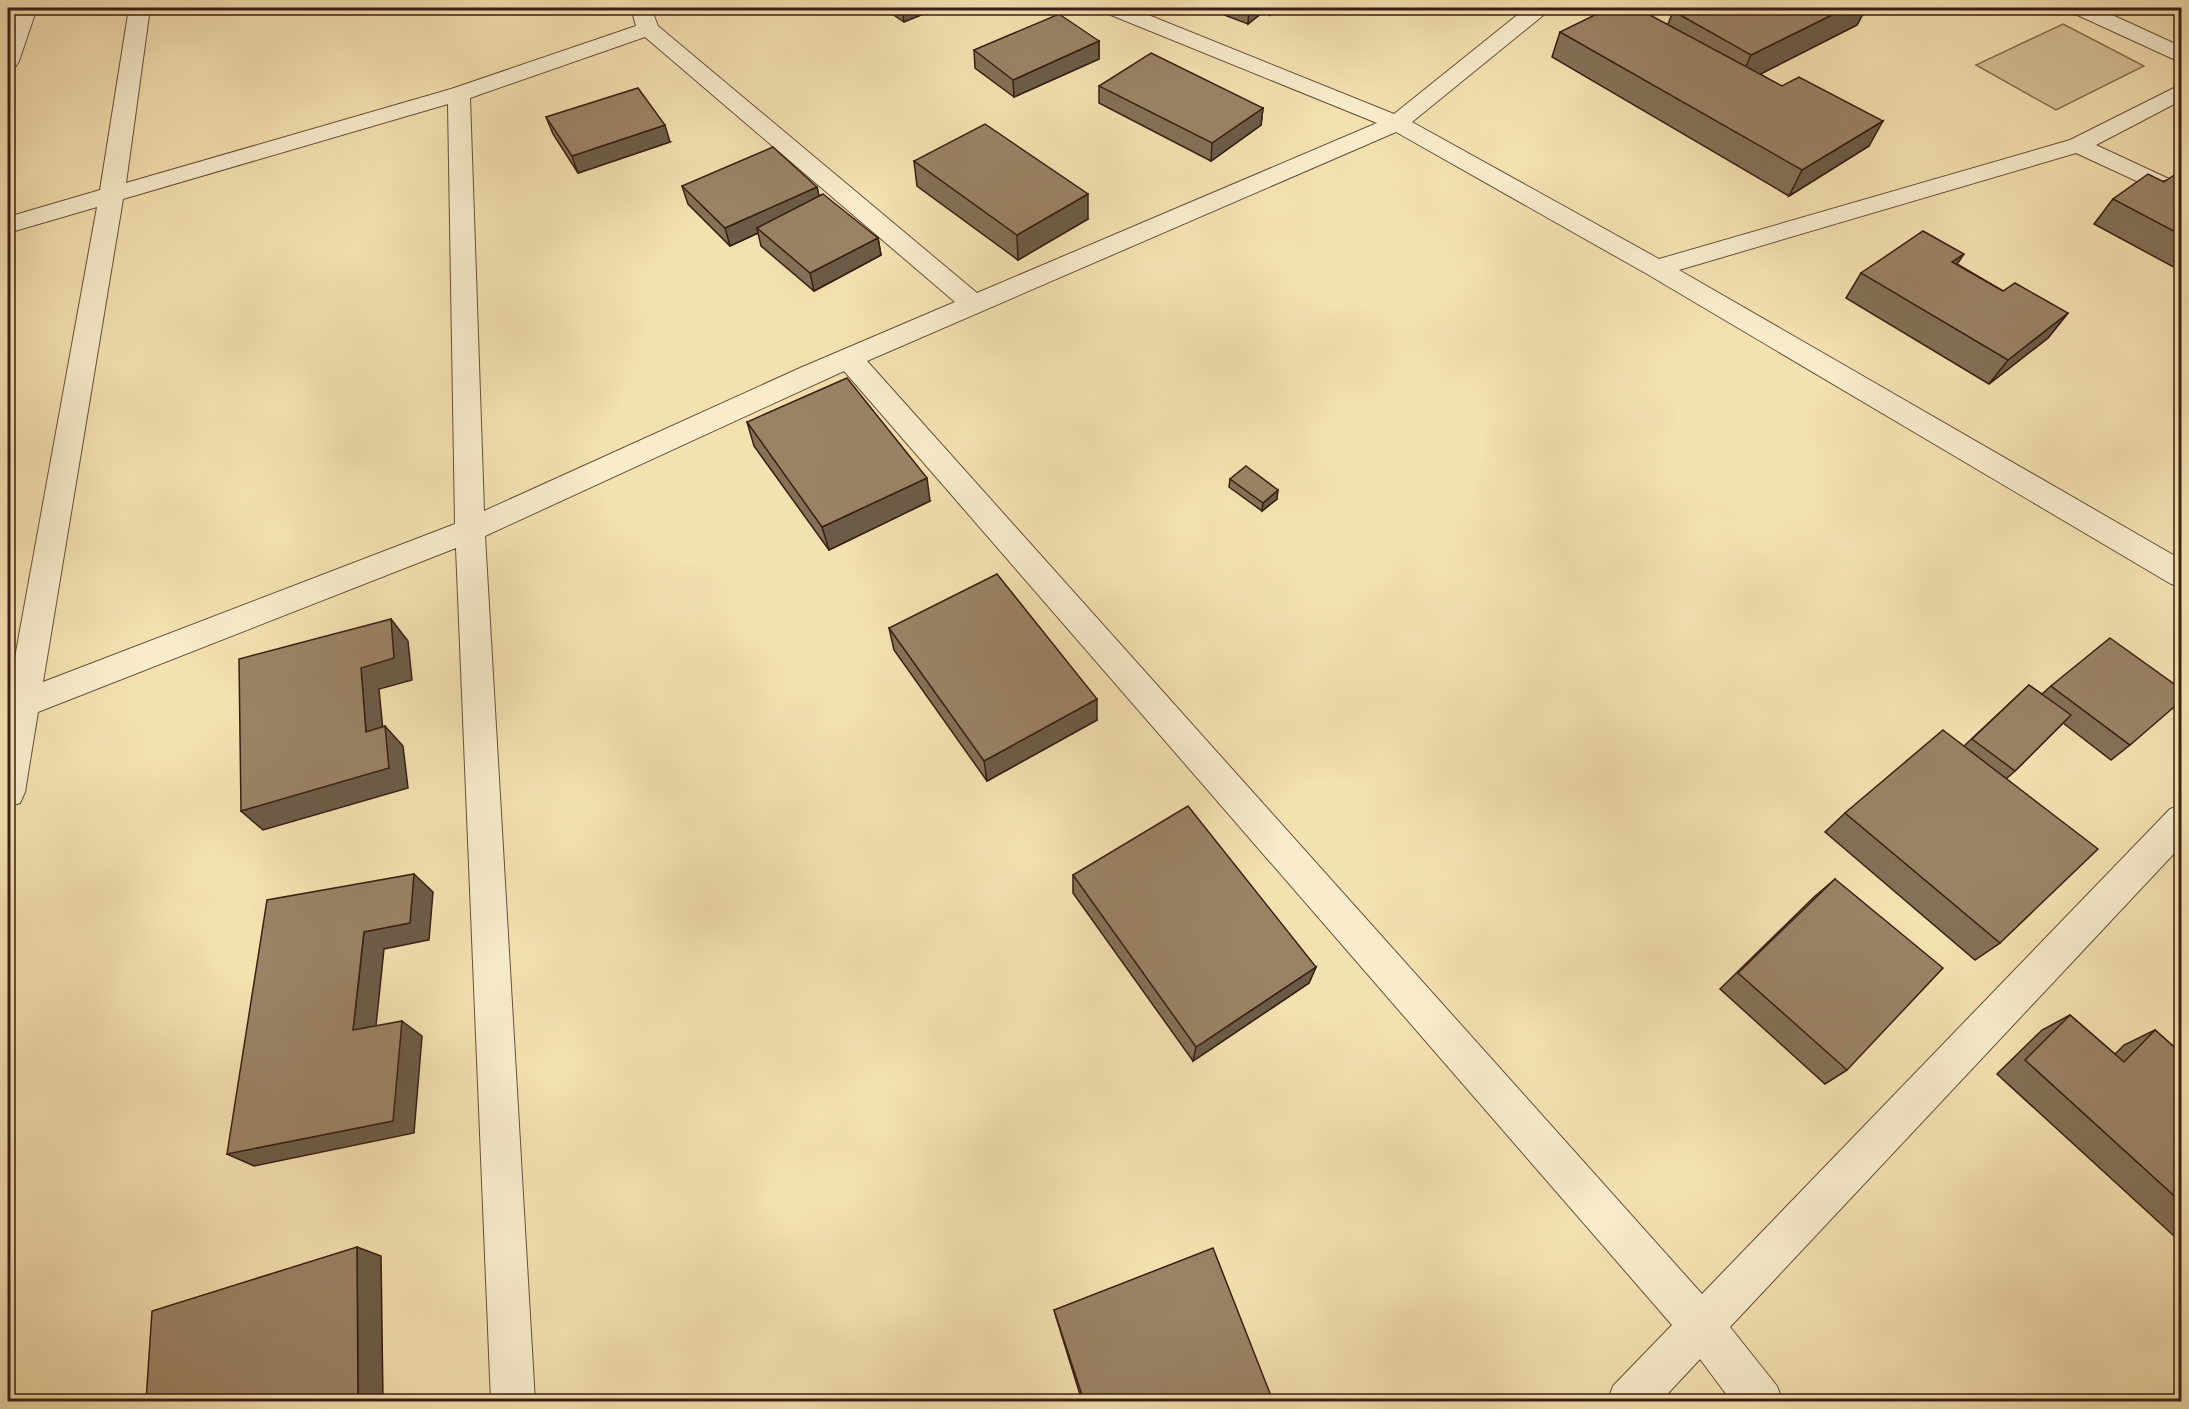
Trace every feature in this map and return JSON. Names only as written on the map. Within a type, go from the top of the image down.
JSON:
[{"type":"street","points":[[8,61],[26,8]]},
{"type":"street","points":[[8,792],[15,707],[112,194],[139,8]]},
{"type":"street","points":[[1114,8],[1397,123],[1656,268],[2181,575]]},
{"type":"street","points":[[15,707],[470,530],[849,359],[1397,123],[1538,8]]},
{"type":"street","points":[[2081,8],[2181,56]]},
{"type":"street","points":[[8,225],[459,94],[644,18],[975,305]]},
{"type":"street","points":[[1656,268],[2078,145],[2181,91]]},
{"type":"street","points":[[459,94],[470,530],[513,1401]]},
{"type":"street","points":[[2078,145],[2181,195]]},
{"type":"street","points":[[849,359],[1701,1326],[1761,1401]]},
{"type":"street","points":[[1629,1401],[2181,820]]},
{"type":"shaded area","points":[[2063,24],[2144,66],[2056,110],[1976,65]]},
{"type":"building","points":[[1609,8],[1637,8],[1782,86],[1799,77],[1883,121],[1802,170],[1560,32]]},
{"type":"building","points":[[1680,8],[1846,8],[1751,55],[1673,11]]},
{"type":"building","points":[[1059,14],[1099,41],[1013,80],[974,50]]},
{"type":"building","points":[[1151,53],[1263,108],[1212,143],[1099,86]]},
{"type":"building","points":[[638,88],[665,125],[572,156],[546,117]]},
{"type":"building","points":[[985,124],[1088,194],[1017,235],[914,161]]},
{"type":"building","points":[[773,147],[817,187],[725,228],[682,186]]},
{"type":"building","points":[[2177,173],[2181,175],[2181,235],[2113,199],[2148,174],[2164,182]]},
{"type":"building","points":[[823,194],[878,238],[810,273],[757,228]]},
{"type":"building","points":[[1923,231],[1964,254],[1952,262],[2003,291],[2015,283],[2068,313],[2008,360],[1861,273]]},
{"type":"building","points":[[847,378],[927,478],[822,527],[747,422]]},
{"type":"building","points":[[1246,466],[1278,490],[1263,503],[1230,479]]},
{"type":"building","points":[[997,574],[1097,699],[984,761],[889,628]]},
{"type":"building","points":[[391,619],[394,658],[361,668],[366,732],[385,726],[389,768],[241,811],[239,659]]},
{"type":"building","points":[[2110,638],[2181,689],[2181,701],[2130,745],[2051,686]]},
{"type":"building","points":[[2029,685],[2071,715],[2015,771],[1972,739]]},
{"type":"building","points":[[1943,730],[2098,849],[2000,943],[1845,813]]},
{"type":"building","points":[[1188,806],[1316,967],[1196,1047],[1073,875]]},
{"type":"building","points":[[414,874],[410,923],[364,932],[353,1030],[402,1021],[393,1121],[227,1154],[267,900]]},
{"type":"building","points":[[1835,879],[1943,968],[1847,1070],[1738,973]]},
{"type":"building","points":[[2070,1015],[2124,1062],[2155,1030],[2181,1053],[2181,1202],[2025,1060]]},
{"type":"building","points":[[357,1247],[358,1401],[146,1401],[152,1311]]},
{"type":"building","points":[[1213,1248],[1273,1401],[1084,1401],[1054,1310]]}]
